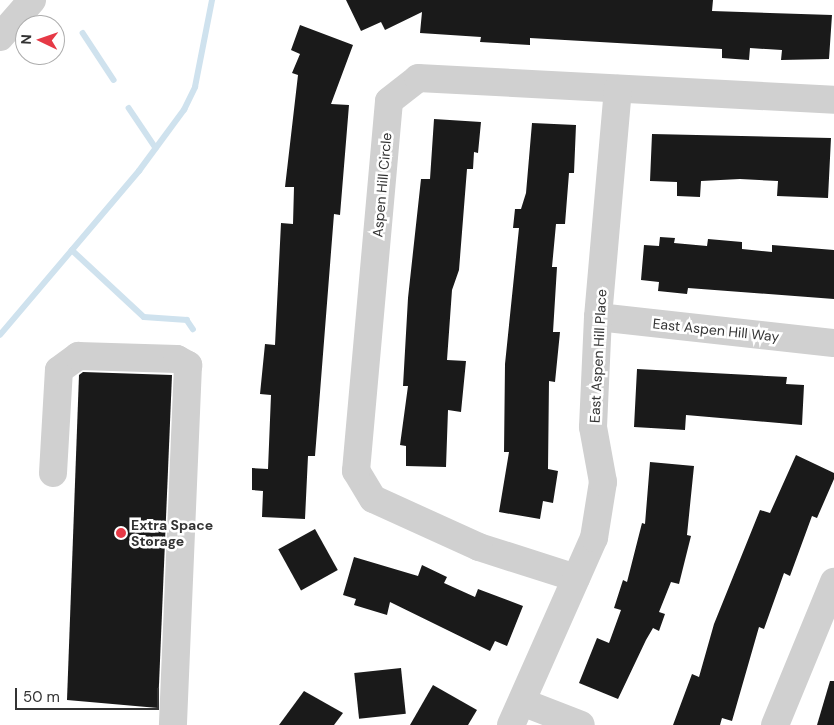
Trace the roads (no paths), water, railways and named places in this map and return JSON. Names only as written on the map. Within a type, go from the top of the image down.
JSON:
[{"type":"street","points":[[0,37],[18,5]]},
{"type":"street","name":"Aspen Hill Circle","points":[[576,578],[479,547],[373,499],[356,472],[389,101],[418,78],[834,100]]},
{"type":"street","name":"East Aspen Hill Place","points":[[517,713],[594,538],[603,482],[593,427],[598,317],[618,89]]},
{"type":"street","name":"East Aspen Hill Way","points":[[598,317],[834,343]]},
{"type":"street","points":[[53,473],[59,370],[78,356],[177,359],[188,365],[173,725]]},
{"type":"street","points":[[775,725],[834,582]]},
{"type":"street","points":[[517,713],[581,725]]},
{"type":"waterway","points":[[0,335],[139,171],[184,110],[195,87],[212,0]]},
{"type":"waterway","points":[[83,33],[114,80]]},
{"type":"waterway","points":[[129,108],[156,148]]},
{"type":"waterway","points":[[72,250],[144,317],[187,320],[193,329]]},
{"type":"place","name":"Extra Space Storage","points":[[121,533]]}]
